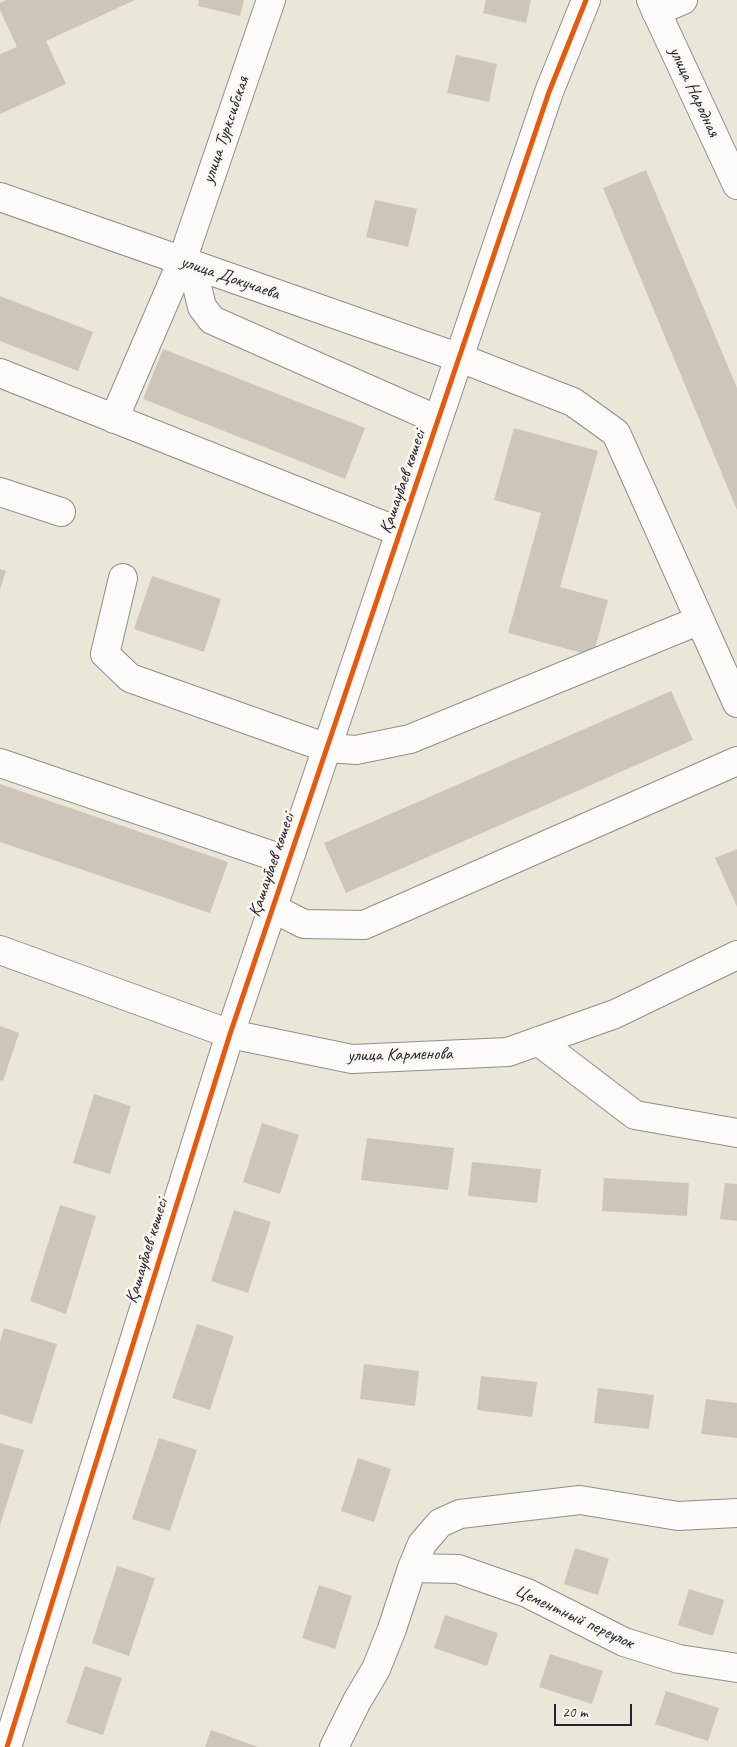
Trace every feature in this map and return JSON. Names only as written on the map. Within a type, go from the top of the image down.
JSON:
[{"type":"street","name":"улица Турксибская","points":[[114,419],[187,263],[271,0]]},
{"type":"street","name":"Қашаубаев көшесі","points":[[7,1747],[230,1034],[549,92],[586,0]]},
{"type":"street","points":[[653,6],[683,0]]},
{"type":"street","name":"улица Народная","points":[[653,6],[737,185]]},
{"type":"street","name":"улица Докучаева","points":[[0,197],[460,358],[573,402],[616,433],[737,703]]},
{"type":"street","points":[[187,263],[202,307],[212,320],[438,420]]},
{"type":"street","points":[[0,373],[400,532]]},
{"type":"street","points":[[0,492],[61,512]]},
{"type":"street","points":[[123,578],[105,654],[130,678],[327,748],[356,750],[410,738],[700,620]]},
{"type":"street","points":[[272,908],[304,924],[364,925],[737,761]]},
{"type":"street","points":[[0,763],[288,861]]},
{"type":"street","name":"улица Карменова","points":[[0,950],[230,1034],[352,1059],[508,1052],[615,1014],[737,955]]},
{"type":"street","points":[[538,1041],[635,1115],[737,1133]]},
{"type":"street","points":[[334,1747],[357,1701],[376,1669],[392,1630],[412,1568],[422,1544],[440,1523],[460,1514],[580,1500],[678,1516],[737,1513]]},
{"type":"street","name":"Цементный переулок","points":[[412,1568],[458,1569],[527,1593],[624,1642],[679,1659],[737,1668]]},
{"type":"building","points":[[6,0],[135,0],[46,41],[66,84],[0,114],[0,54],[17,47],[0,10],[0,3]]},
{"type":"building","points":[[199,0],[244,0],[240,16],[198,6]]},
{"type":"building","points":[[486,0],[531,0],[526,23],[483,13]]},
{"type":"building","points":[[456,55],[497,64],[489,102],[447,93]]},
{"type":"building","points":[[646,170],[737,388],[737,510],[603,188]]},
{"type":"building","points":[[375,200],[417,209],[408,247],[366,237]]},
{"type":"building","points":[[0,296],[93,332],[78,371],[0,341]]},
{"type":"building","points":[[163,349],[365,428],[345,479],[143,399]]},
{"type":"building","points":[[514,428],[598,451],[560,587],[608,600],[593,656],[508,633],[541,513],[494,500]]},
{"type":"building","points":[[0,569],[6,571],[0,589]]},
{"type":"building","points":[[152,576],[221,599],[204,652],[134,629]]},
{"type":"building","points":[[671,691],[693,740],[346,893],[324,843]]},
{"type":"building","points":[[0,784],[228,862],[210,913],[0,842]]},
{"type":"building","points":[[737,849],[737,907],[715,858]]},
{"type":"building","points":[[0,1026],[19,1033],[3,1081],[0,1080]]},
{"type":"building","points":[[94,1094],[131,1106],[110,1174],[73,1163]]},
{"type":"building","points":[[262,1123],[299,1135],[280,1194],[243,1182]]},
{"type":"building","points":[[367,1138],[454,1148],[448,1190],[361,1180]]},
{"type":"building","points":[[472,1162],[541,1169],[537,1203],[468,1196]]},
{"type":"building","points":[[604,1178],[689,1183],[687,1216],[602,1211]]},
{"type":"building","points":[[725,1183],[737,1184],[737,1221],[720,1219]]},
{"type":"building","points":[[60,1205],[96,1216],[66,1314],[30,1301]]},
{"type":"building","points":[[234,1210],[271,1222],[248,1293],[211,1281]]},
{"type":"building","points":[[197,1324],[234,1336],[210,1410],[172,1398]]},
{"type":"building","points":[[4,1328],[57,1344],[32,1424],[0,1414],[0,1342]]},
{"type":"building","points":[[364,1364],[419,1371],[415,1406],[360,1399]]},
{"type":"building","points":[[481,1376],[537,1382],[532,1417],[477,1410]]},
{"type":"building","points":[[598,1388],[654,1395],[649,1429],[594,1423]]},
{"type":"building","points":[[706,1399],[737,1403],[737,1438],[701,1434]]},
{"type":"building","points":[[159,1438],[197,1450],[170,1531],[132,1519]]},
{"type":"building","points":[[0,1443],[24,1450],[0,1525]]},
{"type":"building","points":[[358,1458],[391,1469],[374,1522],[341,1511]]},
{"type":"building","points":[[575,1548],[609,1559],[598,1595],[564,1584]]},
{"type":"building","points":[[117,1566],[155,1578],[129,1656],[92,1643]]},
{"type":"building","points":[[319,1585],[352,1596],[335,1649],[302,1638]]},
{"type":"building","points":[[689,1589],[724,1600],[713,1636],[678,1625]]},
{"type":"building","points":[[445,1615],[498,1633],[487,1666],[434,1648]]},
{"type":"building","points":[[550,1654],[603,1671],[592,1704],[539,1687]]},
{"type":"building","points":[[85,1666],[122,1678],[103,1735],[66,1723]]},
{"type":"building","points":[[666,1691],[719,1708],[708,1741],[655,1724]]},
{"type":"building","points":[[211,1730],[258,1747],[205,1747]]},
{"type":"cycle path","points":[[7,1747],[230,1034],[549,92],[586,0]]}]
